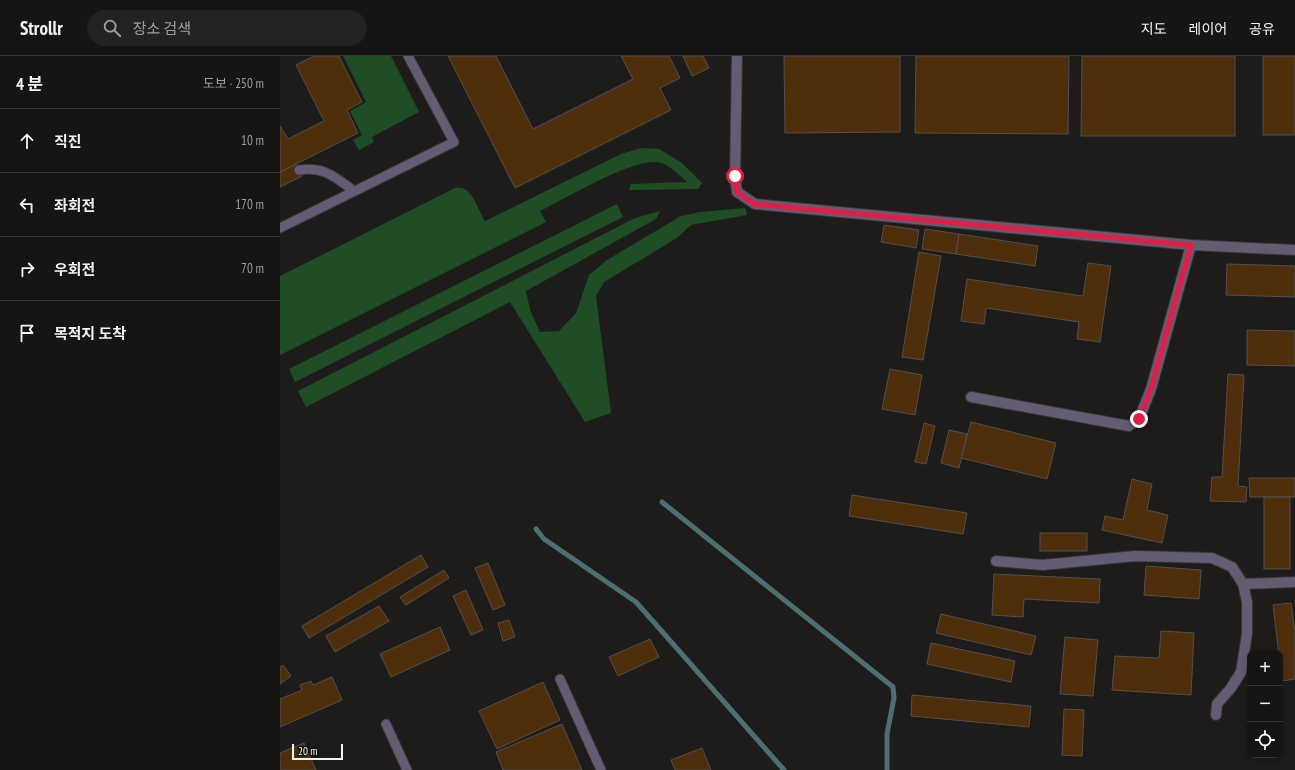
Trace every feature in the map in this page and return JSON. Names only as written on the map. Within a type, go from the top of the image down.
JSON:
[{"type":"street","points":[[737,56],[735,176],[737,192],[754,204],[1191,245],[1295,250]]},
{"type":"street","points":[[971,397],[1128,426],[1139,419],[1151,389],[1191,245]]},
{"type":"street","points":[[996,561],[1043,565],[1135,556],[1212,558],[1232,567],[1243,584],[1247,602],[1247,634],[1241,672],[1232,688],[1217,704],[1216,715]]},
{"type":"street","points":[[1243,584],[1295,582]]},
{"type":"lane","points":[[280,228],[454,142],[408,56]]},
{"type":"lane","points":[[299,170],[318,169],[332,175],[354,191]]},
{"type":"lane","points":[[560,679],[601,770]]},
{"type":"lane","points":[[386,724],[407,770]]},
{"type":"green space","points":[[343,56],[391,56],[419,112],[372,137],[374,142],[359,150],[353,140],[362,135],[350,111],[366,102]]},
{"type":"green space","points":[[641,148],[659,149],[682,163],[702,183],[698,189],[629,190],[631,184],[687,182],[669,167],[656,162],[644,163],[615,173],[540,211],[546,222],[280,355],[280,276],[455,188],[466,190],[470,194],[485,221],[621,154]]},
{"type":"green space","points":[[617,204],[623,217],[295,382],[289,369]]},
{"type":"green space","points":[[745,208],[747,215],[691,225],[677,238],[604,282],[596,296],[611,413],[585,422],[510,302],[306,407],[298,391],[635,218],[660,211],[656,219],[526,291],[530,310],[540,332],[559,331],[576,313],[589,275],[607,260],[681,216],[700,212]]},
{"type":"building","points":[[314,56],[339,56],[362,102],[347,110],[358,133],[280,172],[280,126],[288,139],[324,121],[296,65]]},
{"type":"building","points":[[448,56],[496,56],[533,129],[633,79],[621,56],[669,56],[680,78],[660,88],[671,110],[515,188]]},
{"type":"building","points":[[683,56],[703,56],[709,68],[692,76]]},
{"type":"building","points":[[784,56],[900,56],[900,132],[785,133]]},
{"type":"building","points":[[916,56],[1069,56],[1068,134],[915,133]]},
{"type":"building","points":[[1082,56],[1235,56],[1235,136],[1081,136]]},
{"type":"building","points":[[1263,56],[1295,56],[1295,135],[1263,135]]},
{"type":"building","points":[[296,164],[302,176],[280,187],[280,172]]},
{"type":"building","points":[[884,225],[919,230],[916,248],[881,242]]},
{"type":"building","points":[[925,229],[959,234],[956,254],[922,249]]},
{"type":"building","points":[[959,234],[1038,246],[1035,266],[956,254]]},
{"type":"building","points":[[919,252],[941,256],[923,360],[902,357]]},
{"type":"building","points":[[1088,263],[1111,266],[1100,342],[1077,339],[1079,322],[986,308],[984,324],[961,321],[967,279],[1083,296]]},
{"type":"building","points":[[1227,264],[1295,266],[1295,297],[1226,295]]},
{"type":"building","points":[[1247,330],[1295,331],[1295,366],[1247,365]]},
{"type":"building","points":[[890,369],[922,375],[915,415],[882,409]]},
{"type":"building","points":[[1228,374],[1244,375],[1238,486],[1247,487],[1246,502],[1210,501],[1212,477],[1222,477]]},
{"type":"building","points":[[971,422],[1056,443],[1047,479],[961,458]]},
{"type":"building","points":[[924,423],[935,426],[926,464],[915,462]]},
{"type":"building","points":[[949,430],[967,434],[959,468],[941,463]]},
{"type":"building","points":[[1249,478],[1295,478],[1295,497],[1250,497]]},
{"type":"building","points":[[1132,479],[1152,484],[1147,510],[1168,515],[1162,543],[1102,530],[1105,516],[1123,520]]},
{"type":"building","points":[[852,495],[967,513],[963,534],[849,516]]},
{"type":"building","points":[[1264,497],[1290,497],[1290,569],[1264,569]]},
{"type":"building","points":[[1040,533],[1087,533],[1087,551],[1040,551]]},
{"type":"building","points":[[421,555],[428,567],[309,638],[302,626]]},
{"type":"building","points":[[488,563],[505,605],[493,610],[475,568]]},
{"type":"building","points":[[1146,566],[1201,570],[1199,599],[1144,595]]},
{"type":"building","points":[[444,570],[449,578],[406,605],[400,597]]},
{"type":"building","points":[[994,574],[1100,579],[1099,603],[1024,599],[1023,617],[992,615]]},
{"type":"building","points":[[466,590],[483,630],[471,635],[453,596]]},
{"type":"building","points":[[1291,603],[1295,632],[1295,679],[1283,681],[1283,650],[1278,650],[1273,605]]},
{"type":"building","points":[[379,606],[389,621],[335,652],[326,636]]},
{"type":"building","points":[[941,614],[1036,636],[1031,655],[936,633]]},
{"type":"building","points":[[509,620],[515,637],[503,641],[498,623]]},
{"type":"building","points":[[440,627],[450,650],[391,677],[380,654]]},
{"type":"building","points":[[1161,631],[1194,633],[1191,695],[1112,690],[1115,656],[1159,658]]},
{"type":"building","points":[[1065,637],[1098,640],[1093,696],[1060,694]]},
{"type":"building","points":[[650,639],[659,657],[618,676],[609,657]]},
{"type":"building","points":[[931,643],[1015,661],[1011,682],[927,664]]},
{"type":"building","points":[[283,665],[291,676],[280,684],[280,667]]},
{"type":"building","points":[[332,677],[342,700],[280,727],[280,699],[302,690],[300,685],[311,681],[313,685]]},
{"type":"building","points":[[543,682],[560,720],[497,749],[479,711]]},
{"type":"building","points":[[912,695],[1031,706],[1029,727],[911,716]]},
{"type":"building","points":[[1064,709],[1084,710],[1082,756],[1062,755]]},
{"type":"building","points":[[562,724],[582,770],[503,770],[496,752]]},
{"type":"building","points":[[304,743],[316,770],[280,770],[280,753]]},
{"type":"building","points":[[702,748],[711,770],[675,770],[671,760]]},
{"type":"waterway","points":[[662,502],[893,687],[894,698],[887,734],[887,770]]},
{"type":"waterway","points":[[536,529],[544,539],[636,602],[784,770]]},
{"type":"route","points":[[735,176],[737,192],[754,204],[1191,245],[1151,389],[1139,419]]}]
